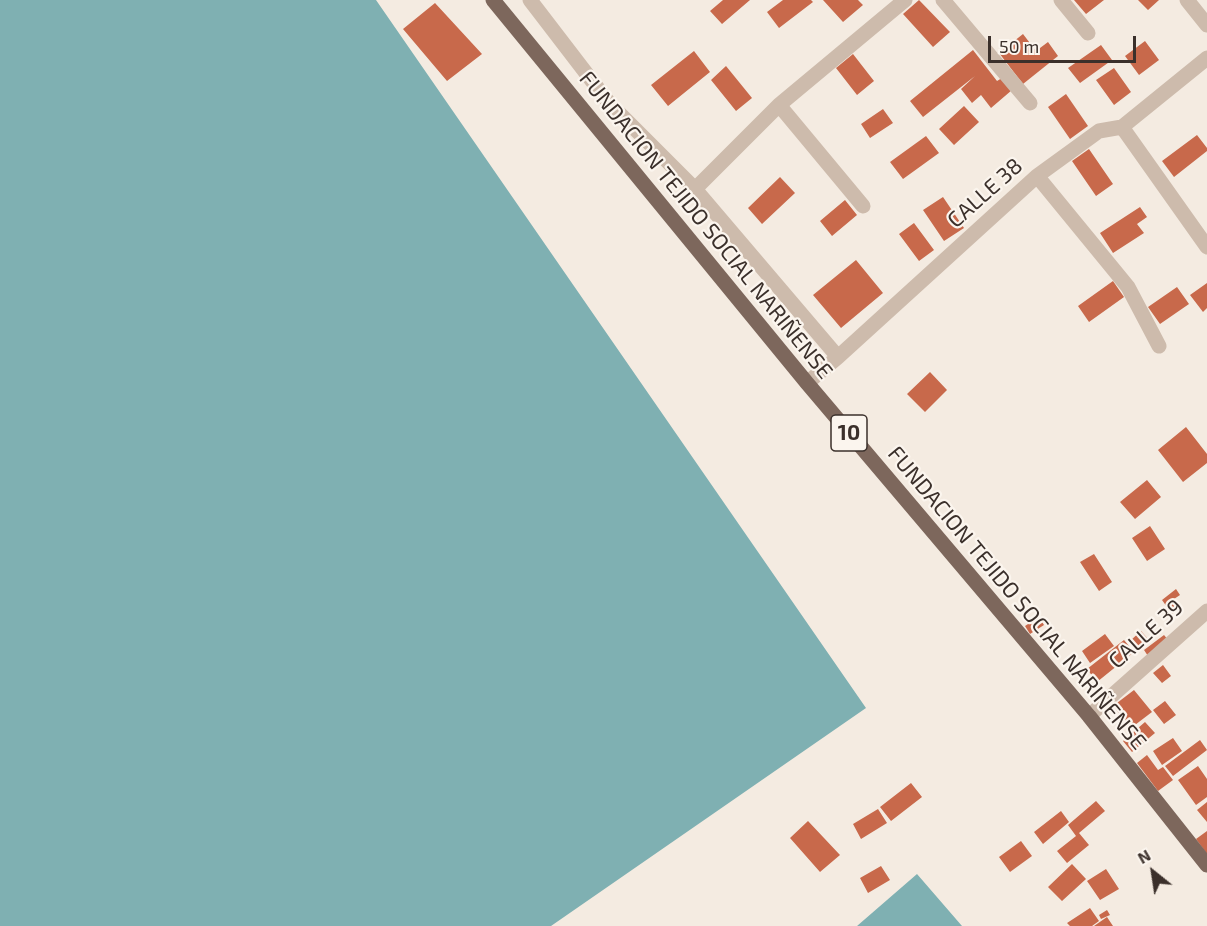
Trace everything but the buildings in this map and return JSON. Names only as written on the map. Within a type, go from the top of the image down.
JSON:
[{"type":"main road","name":"FUNDACION TEJIDO SOCIAL NARIÑENSE","points":[[494,0],[807,383],[1089,716],[1207,865]]},
{"type":"street","points":[[530,0],[609,103],[695,189],[838,357]]},
{"type":"street","points":[[695,189],[779,105],[905,0]]},
{"type":"street","points":[[943,0],[1030,103]]},
{"type":"street","points":[[1061,0],[1088,33]]},
{"type":"street","points":[[1187,0],[1207,25]]},
{"type":"street","name":"CALLE 38","points":[[807,383],[1037,176],[1100,131],[1122,127],[1205,64]]},
{"type":"street","points":[[779,105],[863,206]]},
{"type":"street","points":[[1122,127],[1207,247]]},
{"type":"street","points":[[1037,176],[1128,287],[1159,346]]},
{"type":"street","name":"CALLE 39","points":[[1089,716],[1207,611]]},
{"type":"water","points":[[0,0],[376,0],[866,708],[551,926],[0,926]]},
{"type":"water","points":[[917,874],[962,926],[857,926]]}]
